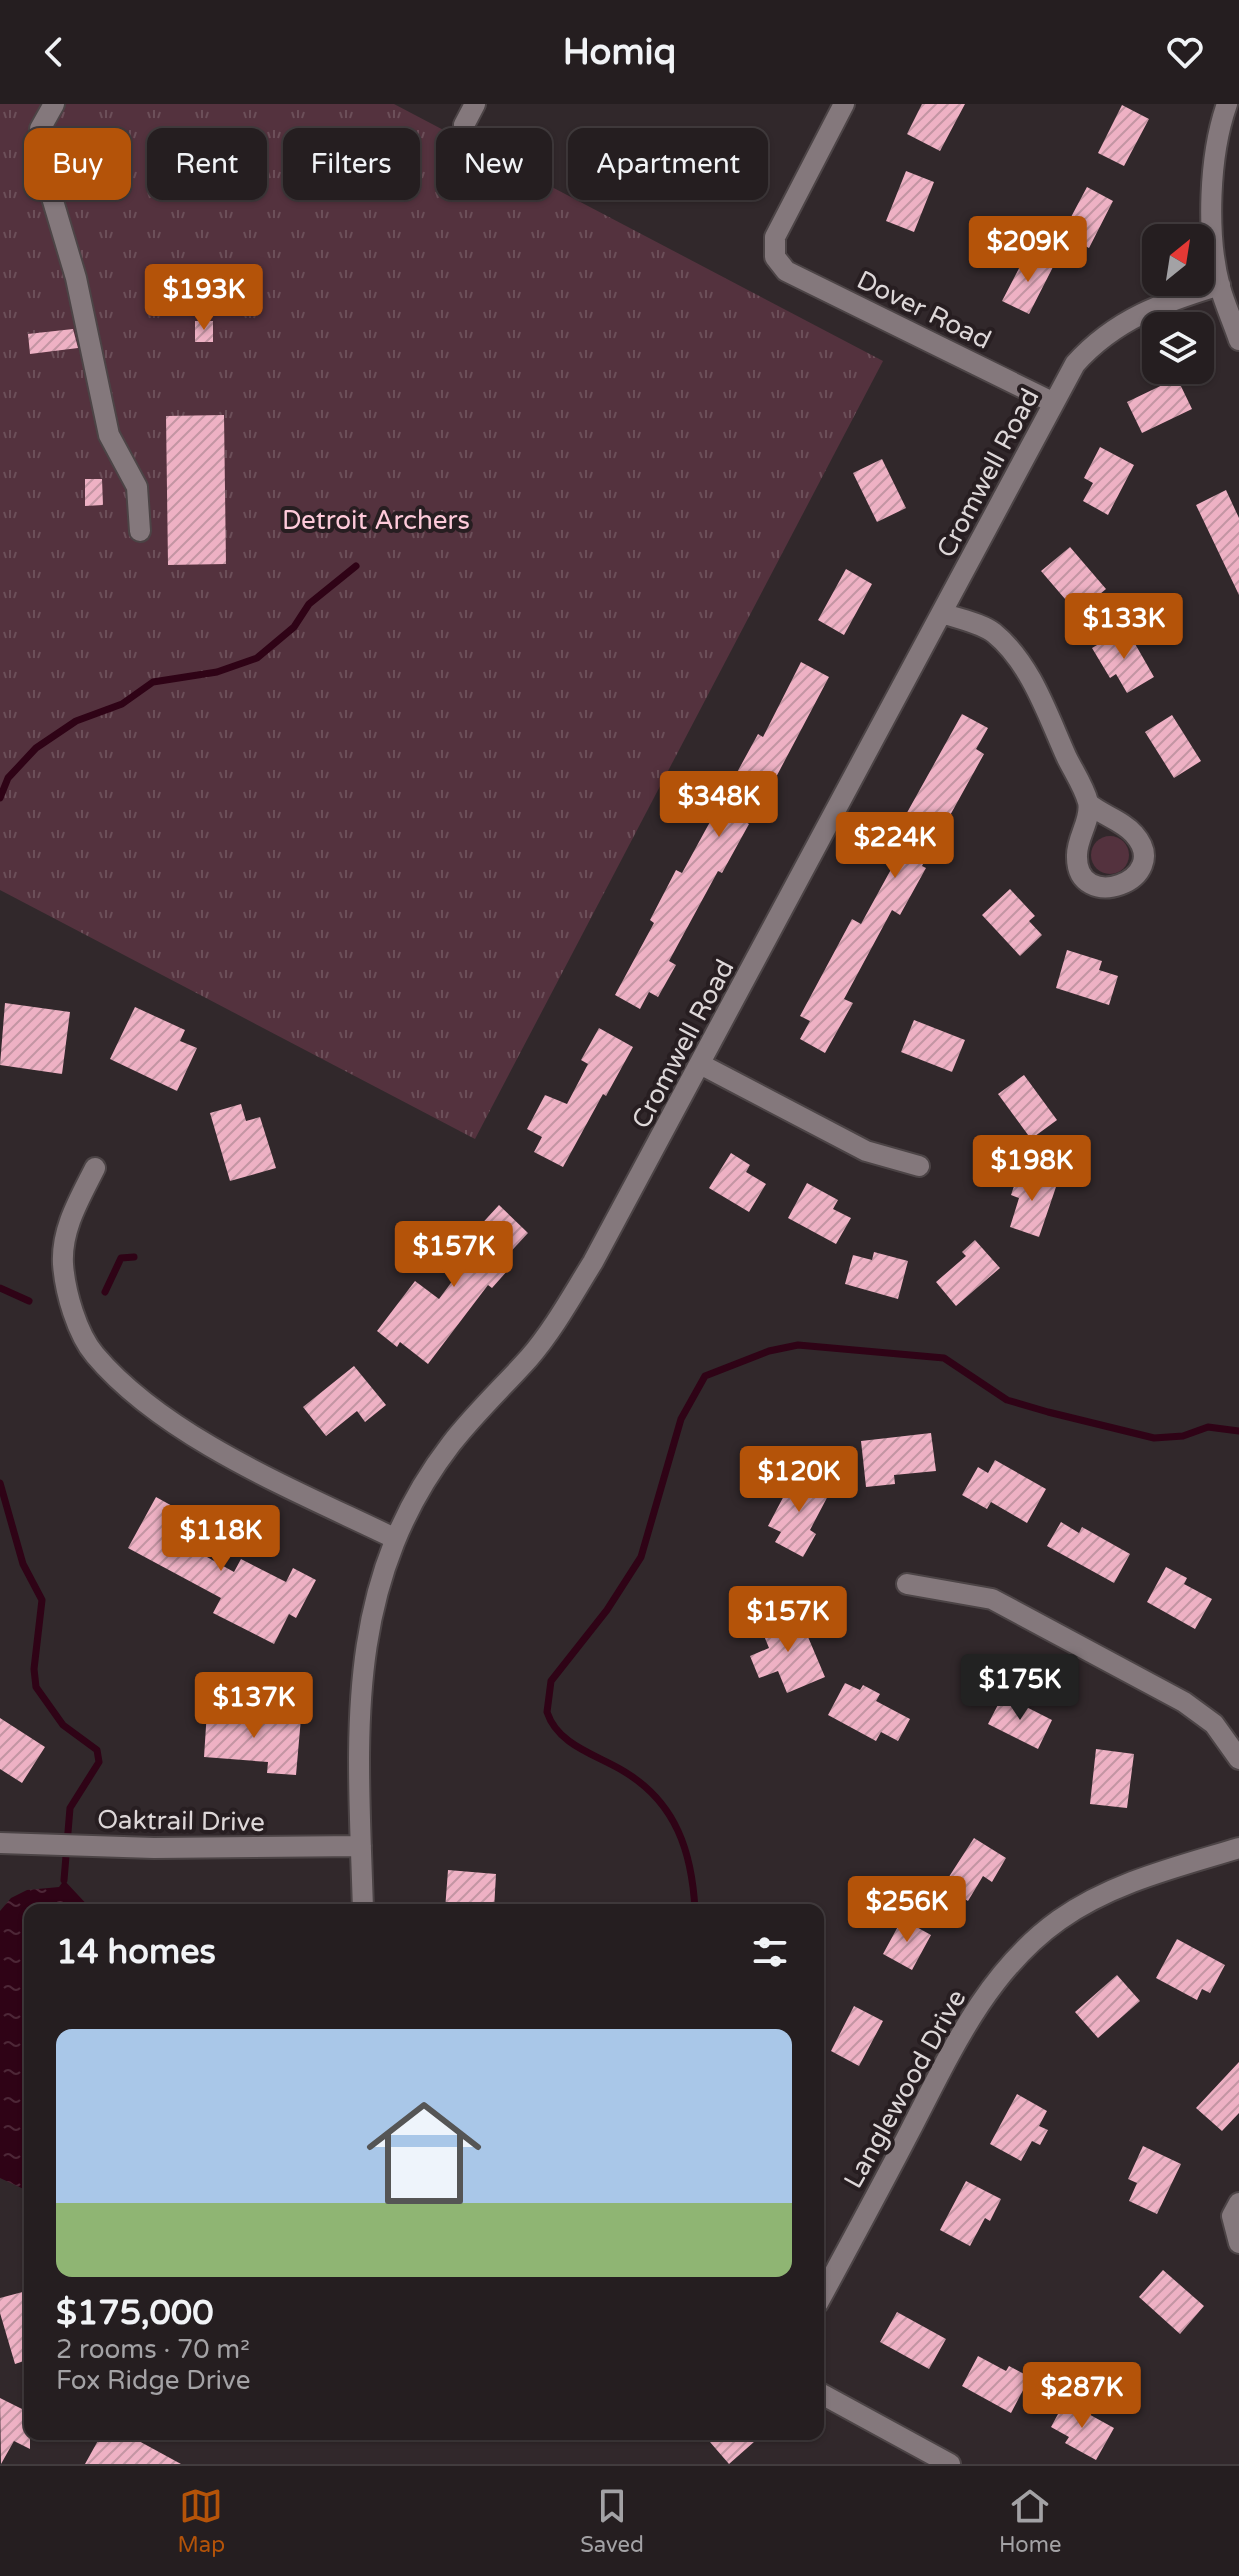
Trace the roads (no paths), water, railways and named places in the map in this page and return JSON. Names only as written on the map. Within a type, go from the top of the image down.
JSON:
[{"type":"street","points":[[54,104],[40,129],[42,164],[76,278],[109,435],[137,487],[140,531]]},
{"type":"street","points":[[464,125],[475,104]]},
{"type":"street","name":"Dover Road","points":[[844,104],[775,237],[775,257],[786,271],[1054,403]]},
{"type":"street","points":[[1227,104],[1213,170],[1212,221],[1220,285],[1239,340]]},
{"type":"street","name":"Cromwell Road","points":[[363,1904],[360,1685],[375,1594],[394,1538],[418,1492],[451,1444],[554,1325],[593,1262],[702,1065],[1075,364],[1122,322],[1168,301],[1220,285]]},
{"type":"street","points":[[943,613],[992,632],[1021,665],[1089,804]]},
{"type":"street","points":[[702,1065],[866,1151],[919,1166]]},
{"type":"street","points":[[95,1168],[67,1227],[63,1263],[71,1303],[93,1353],[154,1411],[262,1474],[394,1538]]},
{"type":"street","points":[[907,1584],[992,1599],[1184,1702],[1214,1724],[1239,1759]]},
{"type":"street","name":"Oaktrail Drive","points":[[0,1843],[169,1848],[361,1846]]},
{"type":"street","name":"Langlewood Drive","points":[[824,2292],[974,2009],[1017,1958],[1058,1921],[1097,1897],[1142,1877],[1239,1848]]},
{"type":"street","points":[[1239,2203],[1232,2216],[1239,2243]]},
{"type":"street","points":[[824,2395],[950,2464]]},
{"type":"water","points":[[64,1880],[86,1904],[24,1904],[24,2189],[0,2178],[0,1911],[11,1898],[27,1890],[59,1887]]},
{"type":"waterway","points":[[0,798],[8,778],[36,748],[76,721],[122,704],[153,682],[217,672],[257,658],[294,627],[309,604],[356,566]]},
{"type":"waterway","points":[[105,1292],[121,1258],[134,1257]]},
{"type":"waterway","points":[[0,1288],[29,1301]]},
{"type":"waterway","points":[[694,1904],[685,1849],[669,1814],[657,1798],[625,1772],[569,1741],[552,1724],[547,1712],[551,1681],[607,1610],[641,1557],[681,1419],[705,1376],[769,1351],[798,1345],[944,1358],[1007,1400],[1048,1412],[1154,1438],[1183,1436],[1208,1427],[1239,1431]]},
{"type":"waterway","points":[[0,1483],[23,1564],[42,1600],[34,1669],[36,1687],[63,1725],[97,1750],[99,1762],[70,1808],[64,1880]]},
{"type":"park label","name":"Detroit Archers","points":[[376,520]]}]
